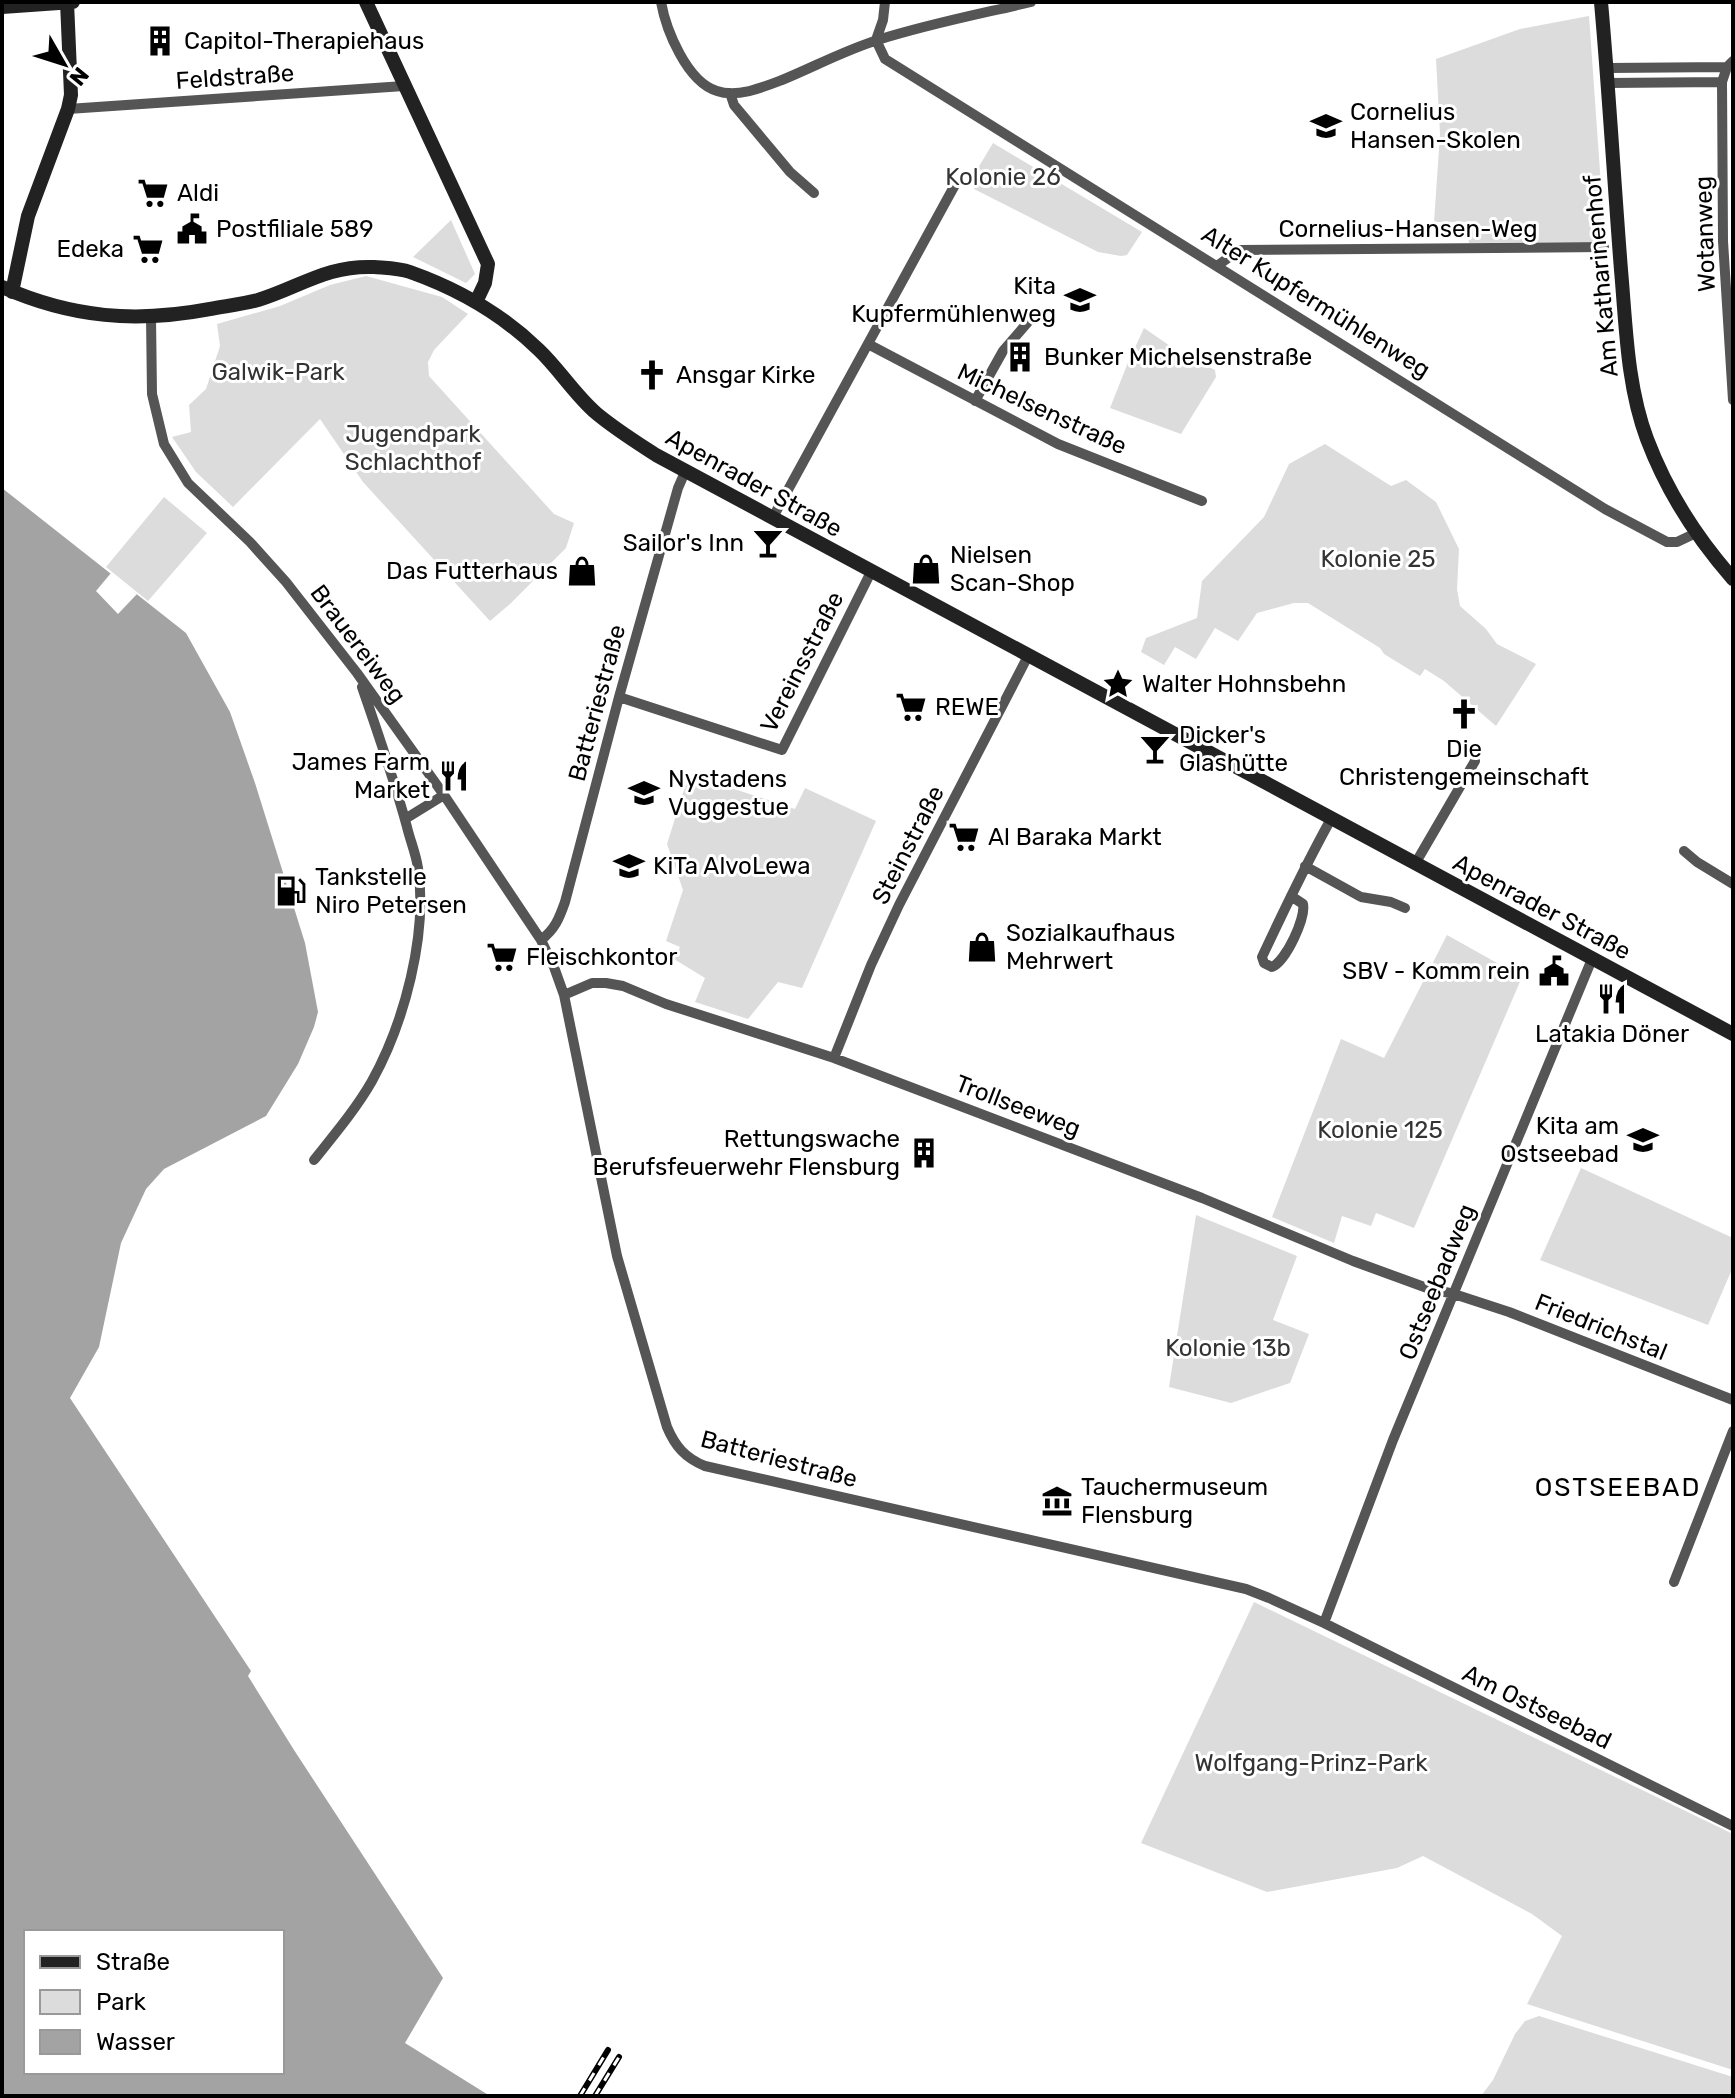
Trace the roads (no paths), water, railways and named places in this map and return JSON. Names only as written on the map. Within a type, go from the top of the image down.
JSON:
[{"type":"main road","points":[[2,7],[69,2],[71,95],[28,216],[7,289]]},
{"type":"main road","points":[[366,2],[488,264],[485,283],[476,302]]},
{"type":"main road","name":"Am Katharinenhof","points":[[1601,2],[1620,259],[1633,386],[1647,439],[1671,494],[1696,533]]},
{"type":"main road","name":"Apenrader Straße","points":[[7,289],[82,312],[116,317],[151,317],[258,300],[336,269],[360,266],[407,271],[476,302],[506,321],[540,351],[594,412],[685,472],[1733,1034]]},
{"type":"main road","points":[[1696,533],[1733,579]]},
{"type":"street","points":[[661,2],[670,35],[682,58],[706,85],[730,93],[767,86],[876,40],[1031,2]]},
{"type":"street","points":[[876,40],[885,2]]},
{"type":"street","name":"Alter Kupfermühlenweg","points":[[876,40],[885,59],[1629,522],[1667,542],[1677,542],[1696,533]]},
{"type":"street","points":[[1608,76],[1730,64]]},
{"type":"street","name":"Wotanweg","points":[[1730,64],[1722,82],[1733,400]]},
{"type":"street","points":[[1608,76],[1722,82]]},
{"type":"street","name":"Feldstraße","points":[[68,109],[404,86]]},
{"type":"street","points":[[730,93],[734,105],[790,172],[814,193]]},
{"type":"street","points":[[772,519],[956,183]]},
{"type":"street","name":"Cornelius-Hansen-Weg","points":[[1217,266],[1239,250],[1604,247]]},
{"type":"street","name":"Brauereiweg","points":[[151,317],[152,394],[164,444],[188,483],[270,564],[357,673],[444,795],[541,940],[564,995]]},
{"type":"street","points":[[975,401],[1003,351],[1028,322]]},
{"type":"street","name":"Michelsenstraße","points":[[868,344],[1058,444],[1202,501]]},
{"type":"street","name":"Batteriestraße","points":[[541,940],[552,932],[559,921],[565,902],[619,697],[685,472]]},
{"type":"street","name":"Vereinsstraße","points":[[619,697],[782,750],[871,572]]},
{"type":"street","name":"Steinstraße","points":[[834,1058],[886,933],[1028,656]]},
{"type":"street","points":[[314,1160],[371,1082],[391,1039],[412,973],[417,945],[418,868],[401,801],[357,673]]},
{"type":"street","points":[[1415,864],[1475,761]]},
{"type":"street","points":[[405,819],[444,795]]},
{"type":"street","points":[[1291,896],[1303,904],[1303,916],[1282,961],[1272,967],[1264,963],[1262,957],[1305,866],[1331,819]]},
{"type":"street","points":[[1684,851],[1733,884]]},
{"type":"street","points":[[1305,866],[1361,897],[1391,902],[1405,908]]},
{"type":"street","name":"Ostseebadweg","points":[[1324,1623],[1393,1440],[1592,959]]},
{"type":"street","name":"Trollseeweg","points":[[564,995],[592,983],[614,984],[834,1058],[1189,1192],[1353,1261],[1427,1288],[1454,1294]]},
{"type":"street","name":"Batteriestraße","points":[[564,995],[622,1275],[667,1427],[683,1453],[705,1466],[1246,1589],[1324,1623]]},
{"type":"street","name":"Friedrichstal","points":[[1454,1294],[1509,1312],[1733,1400]]},
{"type":"street","points":[[1674,1582],[1733,1431]]},
{"type":"street","name":"Am Ostseebad","points":[[1324,1623],[1733,1826]]},
{"type":"water","points":[[2,488],[186,633],[230,712],[255,783],[305,943],[318,1012],[298,1064],[266,1116],[164,1169],[146,1189],[121,1243],[99,1347],[70,1398],[251,1671],[248,1676],[294,1750],[443,1978],[405,2043],[490,2096],[2,2096]]},
{"type":"railway","points":[[580,2096],[608,2050]]},
{"type":"railway","points":[[595,2096],[619,2057]]},
{"type":"place","name":"Capitol-Therapiehaus","points":[[160,41]]},
{"type":"place","name":"Cornelius Hansen-Skolen","points":[[1326,126]]},
{"type":"place","name":"Aldi","points":[[153,193]]},
{"type":"place","name":"Postfiliale 589","points":[[192,229]]},
{"type":"place","name":"Edeka","points":[[148,249]]},
{"type":"place","name":"Kita Kupfermühlenweg","points":[[1080,300]]},
{"type":"place","name":"Bunker Michelsenstraße","points":[[1020,357]]},
{"type":"place","name":"Ansgar Kirke","points":[[652,375]]},
{"type":"place","name":"Sailor's Inn","points":[[768,543]]},
{"type":"place","name":"Nielsen Scan-Shop","points":[[926,569]]},
{"type":"place","name":"Das Futterhaus","points":[[582,571]]},
{"type":"place","name":"Walter Hohnsbehn","points":[[1118,684]]},
{"type":"place","name":"REWE","points":[[911,707]]},
{"type":"place","name":"Die Christengemeinschaft","points":[[1464,714]]},
{"type":"place","name":"Dicker's Glashütte","points":[[1155,749]]},
{"type":"place","name":"James Farm Market","points":[[454,776]]},
{"type":"place","name":"Nystadens Vuggestue","points":[[644,793]]},
{"type":"place","name":"Al Baraka Markt","points":[[964,837]]},
{"type":"place","name":"KiTa AlvoLewa","points":[[629,866]]},
{"type":"place","name":"Tankstelle Niro Petersen","points":[[291,891]]},
{"type":"place","name":"Sozialkaufhaus Mehrwert","points":[[982,947]]},
{"type":"place","name":"Fleischkontor","points":[[502,957]]},
{"type":"place","name":"SBV - Komm rein","points":[[1554,971]]},
{"type":"place","name":"Latakia Döner","points":[[1612,999]]},
{"type":"place","name":"Kita am Ostseebad","points":[[1643,1140]]},
{"type":"place","name":"Rettungswache Berufsfeuerwehr Flensburg","points":[[924,1153]]},
{"type":"place","name":"Tauchermuseum Flensburg","points":[[1057,1501]]},
{"type":"district","name":"OSTSEEBAD","points":[[1618,1487]]},
{"type":"park label","name":"Kolonie 26","points":[[1003,177]]},
{"type":"park label","name":"Galwik-Park","points":[[278,372]]},
{"type":"park label","name":"Jugendpark Schlachthof","points":[[413,448]]},
{"type":"park label","name":"Kolonie 25","points":[[1378,559]]},
{"type":"park label","name":"Kolonie 125","points":[[1380,1130]]},
{"type":"park label","name":"Kolonie 13b","points":[[1228,1348]]},
{"type":"park label","name":"Wolfgang-Prinz-Park","points":[[1311,1763]]}]
